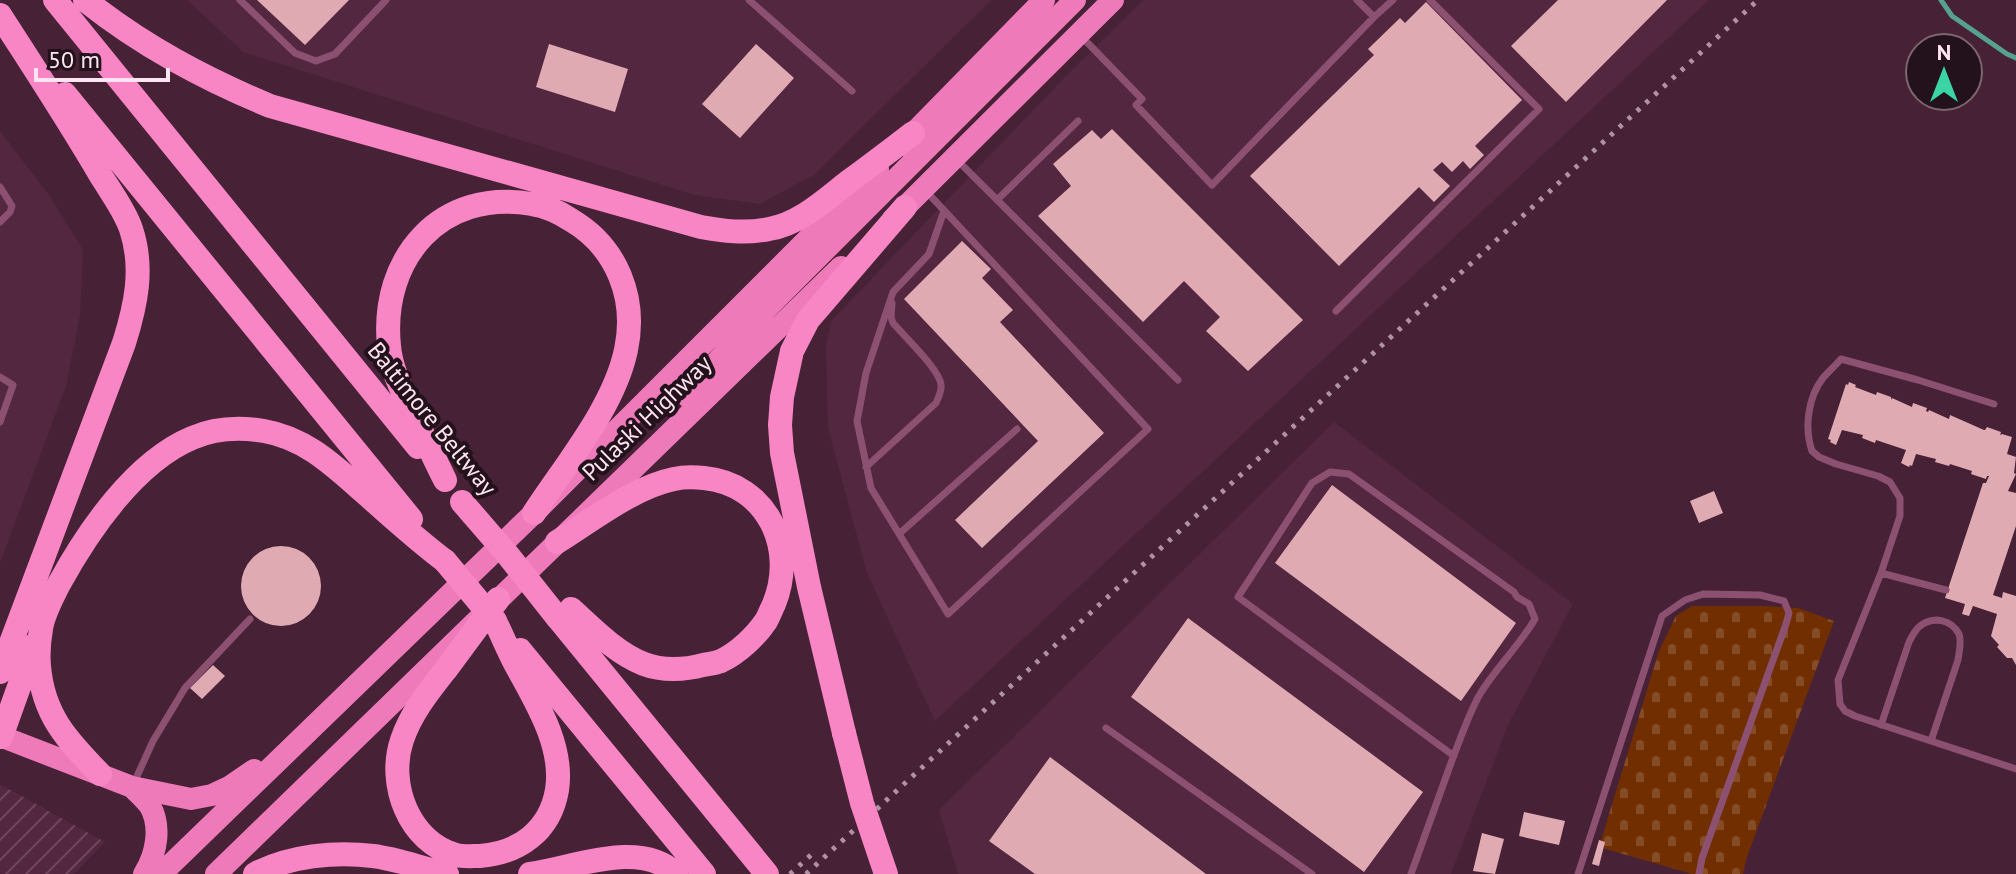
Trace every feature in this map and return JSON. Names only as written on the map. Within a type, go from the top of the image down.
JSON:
[{"type":"highway","name":"Baltimore Beltway","points":[[55,0],[462,502],[564,613],[767,874]]},
{"type":"highway","points":[[85,0],[112,21],[190,70],[270,106],[721,231],[758,231],[790,223],[814,209],[913,133]]},
{"type":"highway","name":"Pulaski Highway","points":[[161,874],[534,513],[1044,0]]},
{"type":"highway","points":[[645,457],[713,366],[767,308],[1075,0]]},
{"type":"highway","name":"Pulaski Highway","points":[[216,874],[496,610],[557,542],[905,207],[1113,0]]},
{"type":"highway","points":[[0,14],[426,542]]},
{"type":"highway","points":[[0,14],[131,227],[138,268],[138,290],[124,343],[0,672]]},
{"type":"highway","points":[[445,480],[394,373],[388,327],[392,291],[399,271],[412,248],[429,229],[452,215],[477,205],[511,202],[549,208],[593,235],[618,268],[629,303],[629,326],[620,375],[608,399],[534,513]]},
{"type":"highway","points":[[886,874],[862,803],[809,587],[782,453],[780,425],[782,397],[792,351],[808,320],[905,207]]},
{"type":"highway","points":[[302,739],[229,787],[212,795],[191,799],[132,787],[0,736],[50,600],[72,561],[127,487],[170,451],[192,438],[225,429],[244,428],[285,436],[309,447],[426,542],[496,610],[550,736],[557,763],[557,790],[550,812],[538,831],[509,852],[473,857],[456,855],[436,845],[420,831],[405,809],[398,788],[397,759],[415,711],[496,610]]},
{"type":"highway","points":[[557,542],[655,485],[676,478],[722,480],[740,488],[768,516],[778,537],[782,563],[779,591],[767,620],[748,642],[721,661],[696,667],[669,669],[645,665],[564,613]]},
{"type":"highway","points":[[41,628],[39,663],[46,702],[55,723],[100,774]]},
{"type":"highway","points":[[518,657],[693,872]]},
{"type":"highway","points":[[132,787],[150,806],[156,823],[153,859],[144,874]]},
{"type":"highway","points":[[255,874],[270,866],[310,857],[354,854],[393,859],[447,874]]},
{"type":"highway","points":[[530,874],[640,857],[693,872]]},
{"type":"lane","points":[[240,0],[295,53],[316,61],[335,54],[386,0]]},
{"type":"lane","points":[[749,0],[852,91]]},
{"type":"lane","points":[[1357,0],[1374,17]]},
{"type":"lane","points":[[1079,34],[1142,99],[1136,105],[1212,185],[1393,0]]},
{"type":"lane","points":[[1336,311],[1539,109],[1430,0]]},
{"type":"lane","points":[[998,199],[1078,121]]},
{"type":"lane","points":[[955,158],[1178,380]]},
{"type":"lane","points":[[0,187],[12,206],[0,222]]},
{"type":"lane","points":[[924,188],[1148,429],[948,614],[871,488],[857,421],[866,373],[893,292],[929,254],[944,211]]},
{"type":"lane","points":[[866,467],[936,403],[940,392],[938,373],[893,323],[893,292]]},
{"type":"lane","points":[[1994,404],[1841,359],[1821,380],[1810,407],[1809,442],[1812,451],[1819,457],[1890,482],[1900,498],[1900,516],[1881,573],[1838,680],[1840,704],[1845,711],[1881,725],[2016,769]]},
{"type":"lane","points":[[0,377],[13,385],[0,422]]},
{"type":"lane","points":[[899,534],[1017,429]]},
{"type":"lane","points":[[1411,874],[1480,694],[1535,619],[1529,604],[1349,474],[1330,472],[1312,483],[1238,597],[1454,756]]},
{"type":"lane","points":[[1881,573],[1946,590]]},
{"type":"lane","points":[[1578,874],[1662,616],[1685,600],[1703,594],[1773,597],[1784,601],[1789,613],[1699,874]]},
{"type":"lane","points":[[132,787],[153,741],[185,688],[250,619]]},
{"type":"lane","points":[[1881,725],[1915,632],[1922,624],[1939,620],[1949,622],[1960,635],[1960,647],[1931,741]]},
{"type":"lane","points":[[1106,728],[1312,874]]},
{"type":"shaded area","points":[[187,0],[991,0],[814,175],[760,204],[694,195],[243,52]]},
{"type":"shaded area","points":[[1143,0],[1709,0],[935,721],[867,573],[828,428],[826,347],[831,321]]},
{"type":"shaded area","points":[[0,131],[49,195],[83,250],[80,316],[66,386],[0,563]]},
{"type":"shaded area","points":[[1334,422],[1573,604],[1508,725],[1451,874],[958,874],[939,810]]},
{"type":"shaded area","points":[[0,785],[105,842],[74,874],[0,874]]},
{"type":"green space","points":[[1692,606],[1798,608],[1834,621],[1743,874],[1692,874],[1599,847],[1659,651],[1676,616]]},
{"type":"building","points":[[257,0],[349,0],[305,45]]},
{"type":"building","points":[[1558,0],[1667,0],[1566,102],[1511,46]]},
{"type":"building","points":[[1426,2],[1522,100],[1475,146],[1484,155],[1470,169],[1463,161],[1452,172],[1442,162],[1433,170],[1450,186],[1434,202],[1419,187],[1339,266],[1250,176],[1374,55],[1368,49],[1400,18],[1405,23]]},
{"type":"building","points":[[549,44],[628,69],[615,112],[536,87]]},
{"type":"building","points":[[756,44],[794,78],[740,138],[702,104]]},
{"type":"building","points":[[1112,129],[1303,320],[1248,371],[1206,331],[1220,317],[1184,281],[1143,322],[1038,216],[1071,186],[1053,164],[1092,130],[1101,139]]},
{"type":"building","points":[[962,241],[991,269],[982,278],[1013,310],[1000,322],[1104,433],[982,548],[955,520],[1038,441],[904,299]]},
{"type":"building","points":[[1849,382],[1876,395],[1877,392],[1912,407],[1913,403],[1927,408],[1928,412],[1949,419],[1950,415],[1984,430],[1987,427],[2001,432],[2000,435],[2012,437],[2007,454],[2016,457],[2016,474],[2008,491],[2016,493],[2016,526],[1993,595],[2002,598],[2003,592],[2016,596],[2016,665],[1997,647],[1999,645],[1991,636],[1997,614],[1973,606],[1969,616],[1962,614],[1965,604],[1945,598],[1983,483],[1989,476],[1986,479],[1971,474],[1972,471],[1916,454],[1909,467],[1901,463],[1906,450],[1876,440],[1875,443],[1862,438],[1863,435],[1842,430],[1836,445],[1830,442],[1828,439]]},
{"type":"building","points":[[1332,485],[1516,623],[1461,701],[1275,563]]},
{"type":"building","points":[[1714,491],[1723,513],[1699,523],[1690,501]]},
{"type":"building","points":[[281,546],[296,549],[309,558],[318,571],[321,586],[318,601],[309,614],[296,623],[281,626],[266,623],[253,614],[244,601],[241,586],[244,571],[253,558],[266,549]]},
{"type":"building","points":[[1188,618],[1423,792],[1364,872],[1131,697]]},
{"type":"building","points":[[213,665],[225,676],[202,699],[190,688]]},
{"type":"building","points":[[1050,757],[1206,874],[1035,874],[989,841]]},
{"type":"building","points":[[1524,812],[1565,821],[1559,845],[1519,836]]},
{"type":"building","points":[[1482,833],[1504,839],[1495,874],[1473,871]]},
{"type":"building","points":[[1599,840],[1605,842],[1599,866],[1592,864]]},
{"type":"waterway","points":[[1941,0],[1952,16],[2016,58]]},
{"type":"railway","points":[[806,874],[1758,0]]},
{"type":"railway","points":[[790,874],[811,855]]}]
